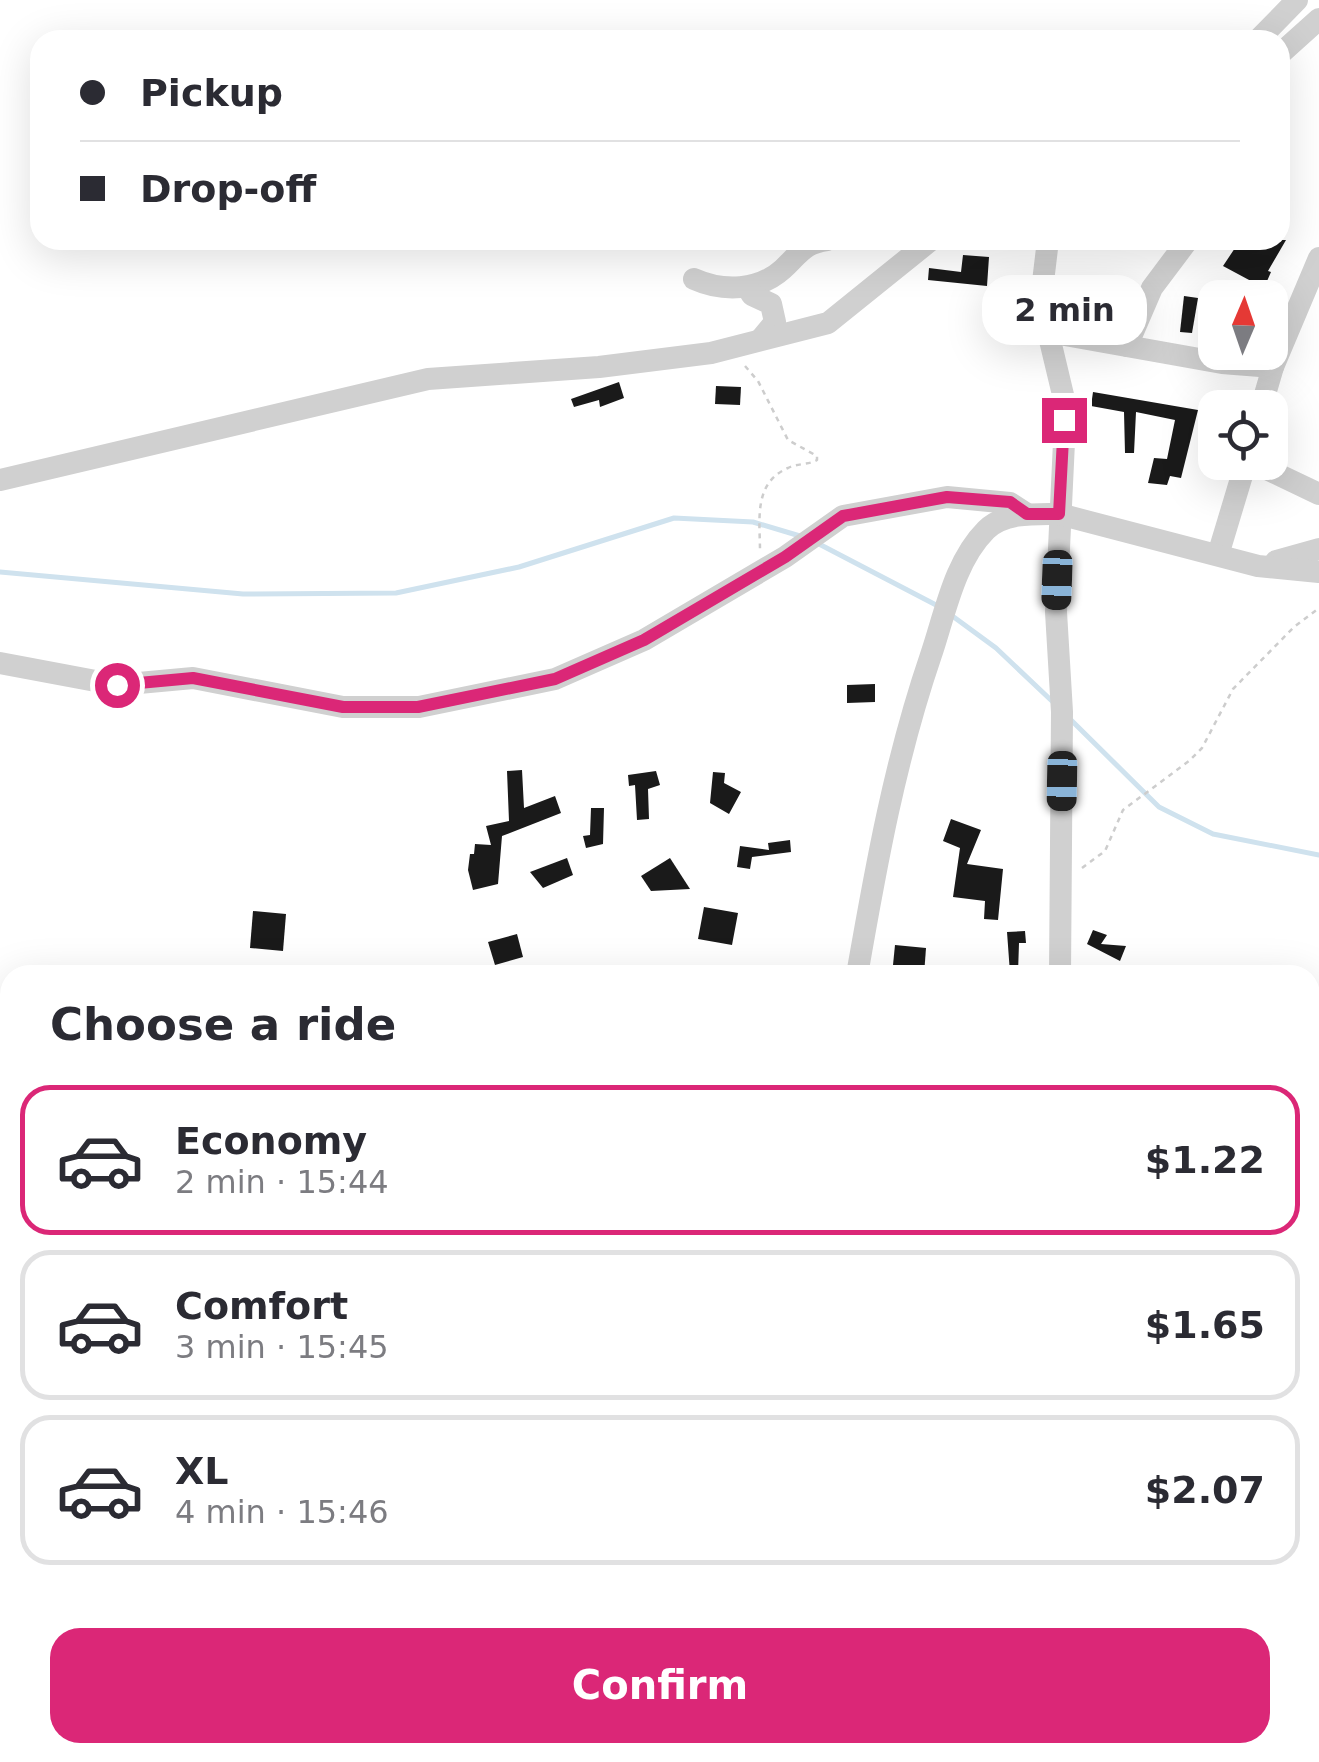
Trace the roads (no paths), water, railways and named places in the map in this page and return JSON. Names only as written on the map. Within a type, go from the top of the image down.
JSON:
[{"type":"street","points":[[1274,30],[1296,0]]},
{"type":"street","points":[[1290,45],[1319,19]]},
{"type":"street","points":[[694,279],[728,288],[748,287],[779,273],[800,250]]},
{"type":"street","points":[[0,480],[428,379],[600,367],[711,353],[828,323],[918,250]]},
{"type":"street","points":[[1047,250],[1043,282],[1048,332],[1064,399],[1056,612],[1062,729],[1060,965]]},
{"type":"street","points":[[1127,346],[1152,288],[1180,250]]},
{"type":"street","points":[[1288,334],[1312,284],[1319,258]]},
{"type":"street","points":[[748,287],[752,295],[775,310],[775,322],[760,340]]},
{"type":"street","points":[[1048,332],[1198,359]]},
{"type":"street","points":[[1218,554],[1243,480]]},
{"type":"street","points":[[1288,480],[1319,494]]},
{"type":"street","points":[[0,663],[117,685],[193,678],[343,707],[418,707],[555,679],[644,640],[760,572],[843,516],[947,497],[1010,502],[1027,514]]},
{"type":"street","points":[[859,965],[891,788],[943,610],[973,546],[989,526],[1027,514],[1059,514],[1146,540],[1258,566],[1319,572]]},
{"type":"street","points":[[1258,566],[1319,549]]},
{"type":"waterway","points":[[0,572],[243,594],[396,593],[519,567],[674,518],[753,522],[800,536]]},
{"type":"waterway","points":[[819,544],[938,606]]},
{"type":"waterway","points":[[951,615],[996,648],[1053,702]]},
{"type":"waterway","points":[[1071,720],[1159,807],[1213,834],[1319,855]]}]
